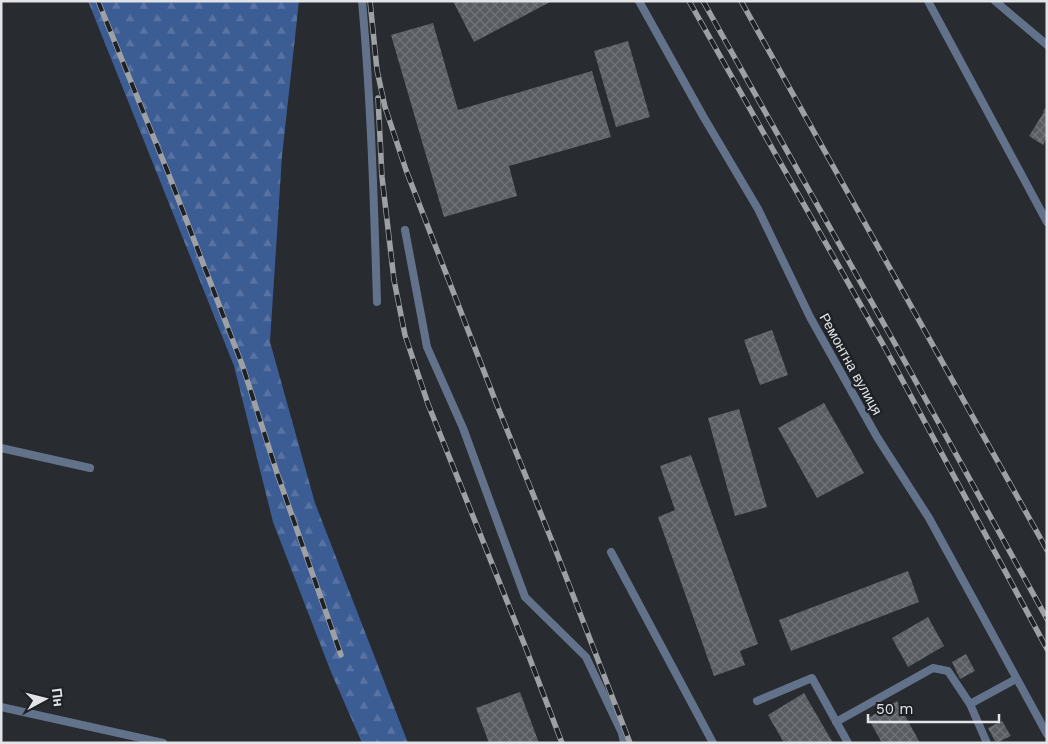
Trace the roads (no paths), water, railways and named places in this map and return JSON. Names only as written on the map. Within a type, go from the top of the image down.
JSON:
[{"type":"lane","points":[[362,1],[374,178],[377,302]]},
{"type":"lane","name":"Ремонтна вулиця","points":[[639,1],[703,116],[758,209],[810,317],[877,437],[930,518],[1047,734]]},
{"type":"lane","points":[[928,1],[1047,222]]},
{"type":"lane","points":[[995,1],[1047,45]]},
{"type":"lane","points":[[406,230],[427,347],[463,428],[525,598],[586,657],[622,733],[624,743]]},
{"type":"lane","points":[[1,448],[90,468]]},
{"type":"lane","points":[[610,552],[713,743]]},
{"type":"lane","points":[[836,722],[933,668],[948,671],[970,704],[987,743]]},
{"type":"lane","points":[[757,701],[812,678],[848,743]]},
{"type":"lane","points":[[970,704],[1016,679]]},
{"type":"lane","points":[[1,707],[163,743]]},
{"type":"railway","points":[[98,1],[169,175],[243,367],[277,473],[341,655]]},
{"type":"railway","points":[[370,1],[377,70],[385,107],[406,170],[630,743]]},
{"type":"railway","points":[[689,1],[885,348],[1047,649]]},
{"type":"railway","points":[[703,1],[1047,619]]},
{"type":"railway","points":[[741,1],[1047,550]]},
{"type":"railway","points":[[378,98],[382,177],[394,280],[405,335],[428,404],[562,743]]}]
